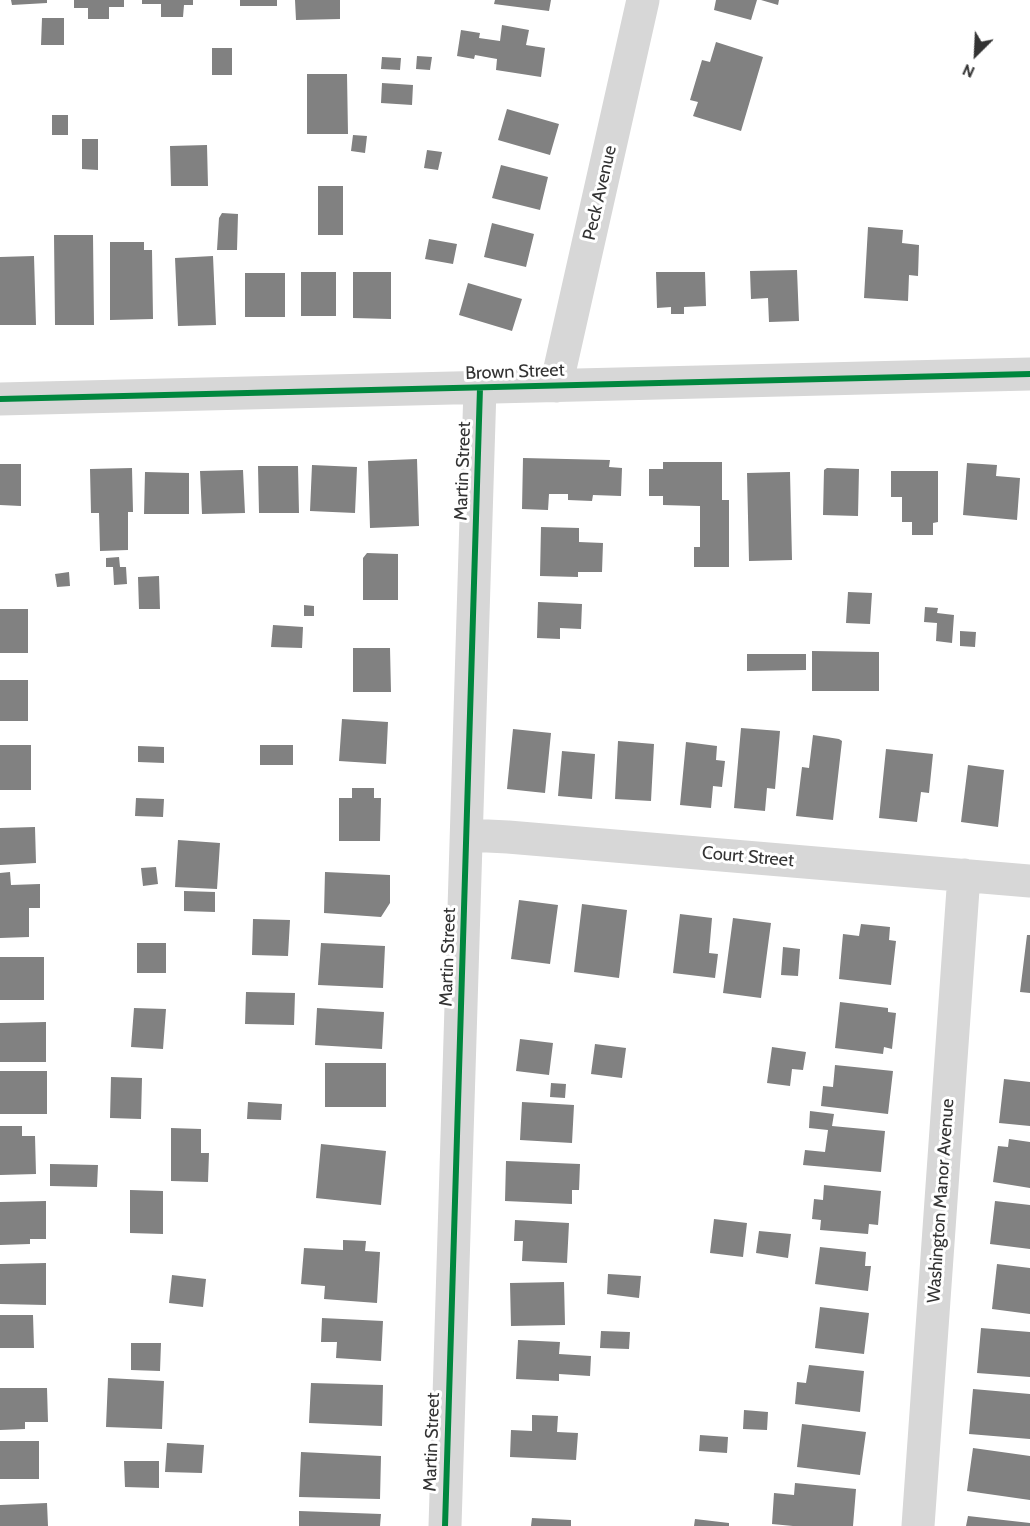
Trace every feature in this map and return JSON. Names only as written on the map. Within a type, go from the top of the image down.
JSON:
[{"type":"street","name":"Peck Avenue","points":[[556,386],[643,0]]},
{"type":"street","name":"Brown Street","points":[[0,399],[1030,374]]},
{"type":"street","name":"Martin Street","points":[[445,1526],[480,388]]},
{"type":"street","name":"Court Street","points":[[467,835],[1030,880]]},
{"type":"street","name":"Washington Manor Avenue","points":[[918,1526],[964,875]]},
{"type":"building","points":[[11,0],[47,0],[47,3],[12,5]]},
{"type":"building","points":[[74,0],[124,0],[124,7],[109,7],[109,19],[88,19],[88,8],[74,8]]},
{"type":"building","points":[[142,0],[193,0],[193,5],[184,5],[183,17],[161,17],[161,4],[142,4]]},
{"type":"building","points":[[240,0],[277,0],[277,6],[240,6]]},
{"type":"building","points":[[295,0],[340,0],[340,19],[296,20]]},
{"type":"building","points":[[495,0],[551,0],[549,11],[494,4]]},
{"type":"building","points":[[716,0],[757,0],[751,20],[714,10]]},
{"type":"building","points":[[761,0],[779,0],[778,5]]},
{"type":"building","points":[[42,18],[64,18],[64,45],[41,45]]},
{"type":"building","points":[[502,25],[529,30],[526,45],[545,48],[541,77],[496,70],[497,59],[475,55],[474,59],[457,56],[461,30],[480,33],[479,38],[500,41]]},
{"type":"building","points":[[716,42],[763,57],[741,131],[693,116],[698,102],[690,100],[702,60],[710,62]]},
{"type":"building","points":[[212,48],[232,48],[232,75],[212,75]]},
{"type":"building","points":[[417,56],[432,57],[430,70],[416,69]]},
{"type":"building","points":[[382,57],[401,58],[400,70],[381,69]]},
{"type":"building","points":[[307,74],[347,74],[348,134],[307,134]]},
{"type":"building","points":[[382,83],[413,85],[412,105],[381,103]]},
{"type":"building","points":[[507,109],[559,124],[550,155],[498,140]]},
{"type":"building","points":[[52,115],[68,115],[68,135],[52,135]]},
{"type":"building","points":[[353,135],[367,136],[365,153],[351,151]]},
{"type":"building","points":[[82,139],[98,139],[98,170],[82,169]]},
{"type":"building","points":[[207,145],[208,186],[171,186],[170,146]]},
{"type":"building","points":[[427,150],[442,152],[438,170],[424,168]]},
{"type":"building","points":[[501,165],[548,177],[540,210],[492,198]]},
{"type":"building","points":[[318,186],[343,186],[343,235],[318,235]]},
{"type":"building","points":[[222,213],[238,214],[237,250],[217,250],[219,218]]},
{"type":"building","points":[[492,223],[534,234],[526,267],[484,257]]},
{"type":"building","points":[[868,227],[903,230],[902,243],[919,245],[918,276],[909,275],[908,301],[864,298]]},
{"type":"building","points":[[54,235],[93,235],[94,325],[55,325]]},
{"type":"building","points":[[429,239],[457,244],[453,264],[425,259]]},
{"type":"building","points":[[110,242],[144,242],[144,250],[152,250],[153,319],[110,320]]},
{"type":"building","points":[[34,256],[36,325],[0,325],[0,257]]},
{"type":"building","points":[[213,256],[216,325],[178,326],[175,258]]},
{"type":"building","points":[[797,270],[799,321],[769,322],[768,298],[751,299],[750,271]]},
{"type":"building","points":[[301,272],[336,272],[336,316],[301,316]]},
{"type":"building","points":[[353,272],[391,272],[391,319],[353,318]]},
{"type":"building","points":[[656,272],[705,272],[706,306],[684,307],[684,314],[671,314],[671,307],[657,308]]},
{"type":"building","points":[[245,273],[285,273],[285,317],[245,317]]},
{"type":"building","points":[[468,283],[522,299],[512,331],[459,315]]},
{"type":"building","points":[[523,458],[610,460],[609,467],[622,468],[621,496],[593,495],[592,501],[568,500],[568,494],[549,494],[548,510],[522,509]]},
{"type":"building","points":[[417,459],[419,526],[370,528],[368,461]]},
{"type":"building","points":[[663,462],[722,462],[722,500],[729,500],[729,567],[694,567],[694,547],[700,547],[700,506],[663,505],[663,496],[649,496],[649,469],[663,469]]},
{"type":"building","points":[[967,463],[997,465],[996,476],[1020,478],[1017,520],[963,515]]},
{"type":"building","points":[[0,464],[21,464],[21,506],[0,505]]},
{"type":"building","points":[[312,465],[357,467],[355,513],[310,511]]},
{"type":"building","points":[[258,466],[298,466],[299,513],[259,513]]},
{"type":"building","points":[[132,468],[133,512],[128,512],[128,550],[100,551],[99,513],[91,513],[90,469]]},
{"type":"building","points":[[827,468],[859,469],[858,516],[823,515],[824,470]]},
{"type":"building","points":[[243,470],[245,513],[202,514],[200,471]]},
{"type":"building","points":[[891,471],[938,471],[938,522],[933,523],[933,535],[912,535],[912,522],[902,522],[902,497],[891,497]]},
{"type":"building","points":[[145,472],[189,473],[189,514],[144,514]]},
{"type":"building","points":[[790,472],[792,560],[749,561],[747,473]]},
{"type":"building","points":[[541,527],[579,528],[579,542],[603,543],[602,572],[578,572],[578,577],[540,576]]},
{"type":"building","points":[[367,553],[398,554],[398,600],[363,600],[363,558]]},
{"type":"building","points":[[119,557],[120,567],[126,567],[127,584],[114,585],[113,567],[106,567],[106,558]]},
{"type":"building","points":[[69,572],[70,586],[57,587],[55,574]]},
{"type":"building","points":[[159,576],[160,609],[139,609],[138,577]]},
{"type":"building","points":[[848,592],[872,593],[870,624],[846,623]]},
{"type":"building","points":[[538,602],[582,604],[581,629],[560,628],[560,639],[537,638]]},
{"type":"building","points":[[304,605],[314,606],[314,616],[304,616]]},
{"type":"building","points":[[925,607],[938,608],[937,613],[954,615],[952,643],[936,641],[937,623],[924,622]]},
{"type":"building","points":[[0,609],[28,609],[28,653],[0,653]]},
{"type":"building","points":[[273,625],[303,627],[302,648],[271,647]]},
{"type":"building","points":[[960,631],[976,632],[975,647],[960,646]]},
{"type":"building","points":[[353,648],[390,648],[391,692],[353,692]]},
{"type":"building","points":[[812,651],[879,652],[879,691],[812,691]]},
{"type":"building","points":[[747,654],[806,654],[806,670],[747,671]]},
{"type":"building","points":[[0,680],[28,680],[28,721],[0,721]]},
{"type":"building","points":[[342,719],[388,722],[386,764],[339,761]]},
{"type":"building","points":[[741,728],[780,731],[775,789],[767,788],[765,811],[734,808]]},
{"type":"building","points":[[513,729],[551,733],[545,793],[507,789]]},
{"type":"building","points":[[813,735],[842,741],[833,820],[796,816],[802,767],[809,768]]},
{"type":"building","points":[[618,741],[654,744],[651,801],[615,799]]},
{"type":"building","points":[[686,742],[717,746],[716,760],[725,761],[722,787],[713,786],[711,808],[680,805]]},
{"type":"building","points":[[0,745],[31,745],[31,790],[0,790]]},
{"type":"building","points":[[260,745],[293,745],[293,765],[260,765]]},
{"type":"building","points":[[138,746],[164,747],[164,763],[138,762]]},
{"type":"building","points":[[886,749],[933,754],[929,793],[921,792],[917,822],[879,818]]},
{"type":"building","points":[[562,751],[595,754],[592,799],[558,796]]},
{"type":"building","points":[[968,765],[1004,770],[998,827],[961,822]]},
{"type":"building","points":[[352,788],[374,788],[374,798],[381,798],[380,841],[339,841],[339,798],[352,798]]},
{"type":"building","points":[[136,798],[164,799],[163,817],[135,816]]},
{"type":"building","points":[[35,827],[36,863],[0,865],[0,828]]},
{"type":"building","points":[[178,840],[220,843],[217,889],[175,887]]},
{"type":"building","points":[[156,867],[158,884],[143,886],[141,868]]},
{"type":"building","points":[[10,872],[11,885],[40,884],[40,908],[29,908],[29,937],[0,938],[0,873]]},
{"type":"building","points":[[325,872],[390,875],[390,903],[381,917],[324,913]]},
{"type":"building","points":[[184,891],[215,892],[215,912],[184,911]]},
{"type":"building","points":[[519,900],[558,905],[550,964],[511,959]]},
{"type":"building","points":[[582,904],[627,910],[619,978],[574,972]]},
{"type":"building","points":[[680,914],[712,918],[709,953],[718,954],[715,978],[673,973]]},
{"type":"building","points":[[733,918],[771,923],[761,998],[723,993]]},
{"type":"building","points":[[253,919],[290,920],[288,956],[252,955]]},
{"type":"building","points":[[861,924],[890,927],[889,940],[896,941],[891,985],[839,979],[843,934],[859,936]]},
{"type":"building","points":[[1027,935],[1030,935],[1030,993],[1020,992]]},
{"type":"building","points":[[137,943],[166,943],[166,973],[137,973]]},
{"type":"building","points":[[321,943],[385,946],[383,988],[318,985]]},
{"type":"building","points":[[783,947],[800,949],[798,976],[781,975]]},
{"type":"building","points":[[0,957],[44,957],[44,1000],[0,1000]]},
{"type":"building","points":[[246,992],[295,993],[294,1025],[245,1024]]},
{"type":"building","points":[[840,1002],[888,1008],[888,1012],[896,1013],[892,1049],[884,1047],[883,1054],[835,1048]]},
{"type":"building","points":[[134,1008],[166,1009],[163,1049],[131,1047]]},
{"type":"building","points":[[317,1008],[384,1012],[382,1049],[315,1045]]},
{"type":"building","points":[[46,1022],[46,1062],[0,1062],[0,1023]]},
{"type":"building","points":[[520,1039],[553,1043],[549,1075],[516,1071]]},
{"type":"building","points":[[595,1044],[626,1048],[622,1078],[591,1074]]},
{"type":"building","points":[[772,1047],[806,1052],[803,1070],[792,1069],[790,1086],[767,1083]]},
{"type":"building","points":[[325,1063],[386,1063],[386,1107],[325,1107]]},
{"type":"building","points":[[835,1065],[893,1071],[888,1114],[821,1106],[823,1086],[833,1087]]},
{"type":"building","points":[[0,1071],[47,1071],[47,1114],[0,1114]]},
{"type":"building","points":[[111,1077],[142,1078],[141,1119],[110,1118]]},
{"type":"building","points":[[1004,1079],[1030,1082],[1030,1126],[999,1123]]},
{"type":"building","points":[[551,1083],[566,1084],[565,1098],[550,1097]]},
{"type":"building","points":[[248,1102],[282,1104],[281,1120],[247,1119]]},
{"type":"building","points":[[522,1102],[574,1105],[572,1143],[520,1140]]},
{"type":"building","points":[[810,1111],[834,1114],[832,1126],[885,1131],[881,1172],[803,1165],[805,1150],[825,1152],[828,1130],[809,1128]]},
{"type":"building","points":[[0,1126],[22,1126],[22,1136],[35,1136],[36,1174],[0,1175]]},
{"type":"building","points":[[171,1128],[201,1129],[201,1153],[209,1153],[208,1182],[171,1181]]},
{"type":"building","points":[[1009,1139],[1030,1142],[1030,1188],[993,1182],[998,1146],[1008,1147]]},
{"type":"building","points":[[321,1144],[386,1151],[381,1205],[316,1198]]},
{"type":"building","points":[[506,1161],[580,1164],[579,1190],[572,1190],[572,1204],[505,1201]]},
{"type":"building","points":[[50,1164],[98,1165],[97,1187],[50,1186]]},
{"type":"building","points":[[824,1185],[881,1191],[878,1225],[869,1224],[868,1234],[820,1230],[821,1220],[812,1219],[814,1199],[823,1200]]},
{"type":"building","points":[[130,1190],[163,1191],[163,1234],[130,1233]]},
{"type":"building","points":[[46,1201],[46,1239],[30,1239],[30,1244],[0,1245],[0,1202]]},
{"type":"building","points":[[995,1201],[1030,1205],[1030,1249],[990,1244]]},
{"type":"building","points":[[714,1219],[747,1223],[743,1257],[710,1253]]},
{"type":"building","points":[[515,1220],[569,1223],[567,1263],[522,1261],[523,1241],[514,1241]]},
{"type":"building","points":[[759,1231],[791,1234],[788,1258],[756,1253]]},
{"type":"building","points":[[343,1240],[366,1241],[365,1251],[380,1252],[377,1303],[324,1299],[325,1286],[301,1284],[304,1248],[343,1250]]},
{"type":"building","points":[[820,1247],[866,1252],[865,1266],[871,1266],[868,1291],[815,1284]]},
{"type":"building","points":[[46,1263],[46,1305],[0,1304],[0,1264]]},
{"type":"building","points":[[997,1264],[1030,1268],[1030,1314],[992,1309]]},
{"type":"building","points":[[608,1274],[641,1276],[639,1298],[607,1294]]},
{"type":"building","points":[[172,1275],[206,1279],[203,1307],[169,1303]]},
{"type":"building","points":[[564,1282],[565,1325],[511,1326],[510,1283]]},
{"type":"building","points":[[820,1307],[869,1313],[864,1354],[815,1348]]},
{"type":"building","points":[[0,1315],[33,1315],[34,1348],[0,1348]]},
{"type":"building","points":[[322,1318],[383,1321],[381,1361],[336,1358],[337,1342],[321,1342]]},
{"type":"building","points":[[981,1328],[1030,1332],[1030,1377],[977,1373]]},
{"type":"building","points":[[601,1331],[630,1332],[629,1349],[600,1348]]},
{"type":"building","points":[[518,1340],[560,1342],[559,1354],[591,1356],[590,1376],[559,1374],[559,1381],[516,1379]]},
{"type":"building","points":[[131,1343],[161,1343],[160,1371],[131,1370]]},
{"type":"building","points":[[809,1365],[864,1371],[860,1412],[795,1404],[797,1382],[806,1383]]},
{"type":"building","points":[[108,1378],[164,1381],[162,1429],[106,1427]]},
{"type":"building","points":[[311,1383],[383,1385],[382,1426],[309,1423]]},
{"type":"building","points":[[0,1388],[47,1388],[48,1422],[25,1422],[25,1429],[0,1430]]},
{"type":"building","points":[[973,1389],[1030,1394],[1030,1439],[969,1434]]},
{"type":"building","points":[[744,1410],[768,1412],[767,1430],[743,1429]]},
{"type":"building","points":[[532,1415],[558,1416],[557,1432],[578,1433],[576,1460],[510,1457],[511,1430],[532,1431]]},
{"type":"building","points":[[802,1424],[866,1432],[860,1475],[797,1467]]},
{"type":"building","points":[[700,1435],[728,1437],[727,1453],[699,1451]]},
{"type":"building","points":[[0,1441],[39,1441],[39,1479],[0,1479]]},
{"type":"building","points":[[167,1443],[204,1445],[202,1473],[165,1472]]},
{"type":"building","points":[[973,1448],[1030,1456],[1030,1500],[967,1491]]},
{"type":"building","points":[[301,1452],[381,1456],[380,1499],[299,1497]]},
{"type":"building","points":[[124,1461],[159,1461],[159,1488],[125,1487]]},
{"type":"building","points":[[795,1483],[856,1489],[853,1526],[772,1524],[774,1493],[794,1495]]},
{"type":"building","points":[[47,1503],[48,1526],[0,1526],[0,1505]]},
{"type":"building","points":[[299,1511],[381,1514],[380,1526],[299,1526]]},
{"type":"building","points":[[968,1516],[1030,1523],[1030,1526],[966,1526]]},
{"type":"building","points":[[532,1518],[571,1520],[571,1526],[531,1526]]},
{"type":"building","points":[[695,1519],[729,1523],[729,1526],[694,1526]]},
{"type":"cycle path","points":[[0,399],[1030,374]]},
{"type":"cycle path","points":[[445,1526],[480,388]]}]
